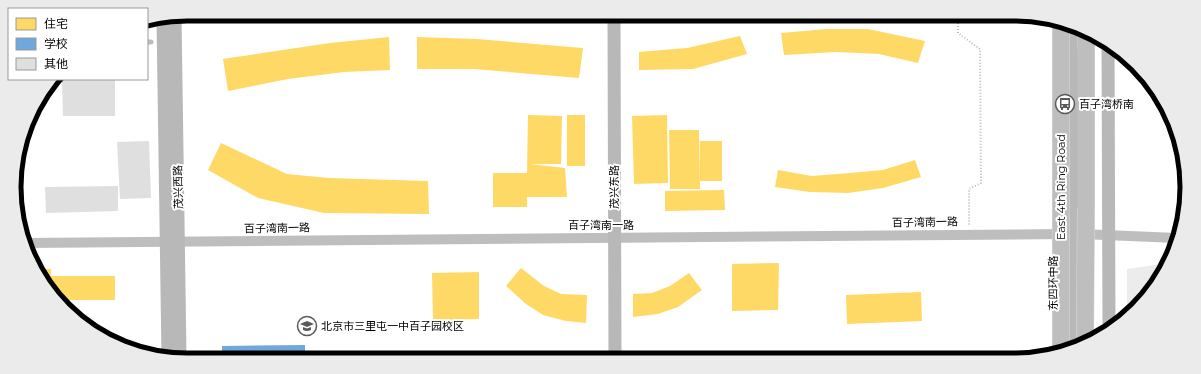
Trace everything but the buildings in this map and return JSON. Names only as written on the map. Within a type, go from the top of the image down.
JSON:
[{"type":"highway","name":"East 4th Ring Road","points":[[1061,28],[1061,346]]},
{"type":"highway","points":[[1085,337],[1086,38]]},
{"type":"main road","name":"茂兴西路","points":[[168,352],[173,241],[175,21]]},
{"type":"main road","name":"茂兴东路","points":[[614,21],[615,353]]},
{"type":"main road","name":"茂兴西路","points":[[162,23],[180,353]]},
{"type":"main road","name":"东四环中路","points":[[1053,348],[1055,26]]},
{"type":"main road","name":"东四环中路","points":[[1070,31],[1074,104],[1070,343]]},
{"type":"main road","points":[[1092,40],[1092,334]]},
{"type":"main road","points":[[1108,50],[1109,323]]},
{"type":"street","name":"百子湾南一路","points":[[31,243],[1053,233],[1172,238]]},
{"type":"path","points":[[958,21],[958,33],[980,49],[981,183],[969,190],[969,234]]},
{"type":"shaded area","points":[[1161,264],[1146,288],[1127,308],[1127,269]]},
{"type":"place","name":"百子湾桥南","points":[[1065,104]]},
{"type":"place","name":"北京市三里屯一中百子园校区","points":[[307,326]]}]
